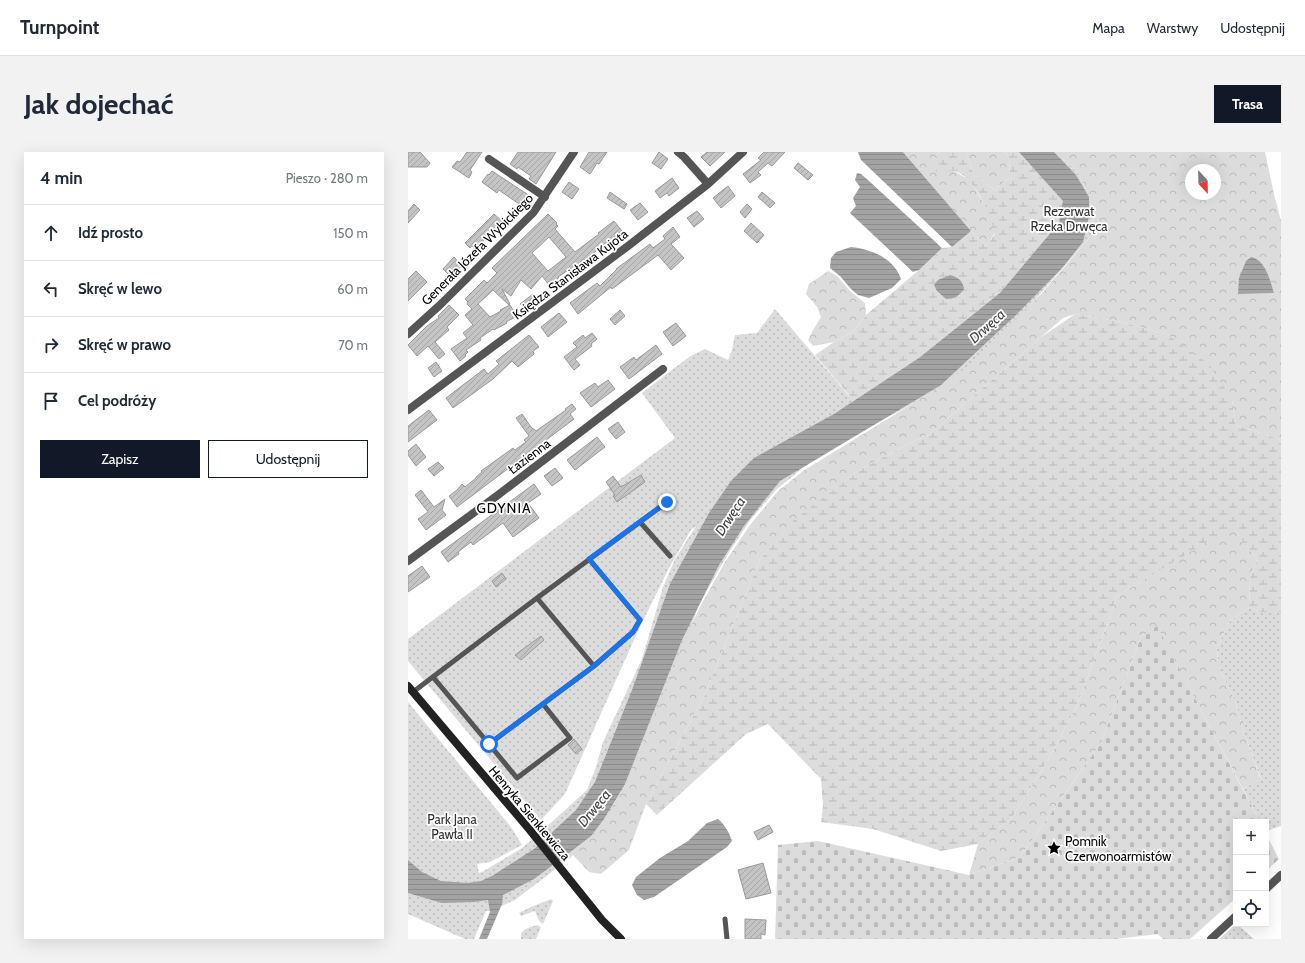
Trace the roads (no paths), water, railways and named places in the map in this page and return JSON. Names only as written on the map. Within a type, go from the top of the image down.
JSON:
[{"type":"main road","name":"Henryka Sienkiewicza","points":[[410,689],[529,829],[602,920],[614,939]]},
{"type":"main road","name":"Henryka Sienkiewicza","points":[[602,920],[621,939]]},
{"type":"street","name":"Generała Józefa Wybickiego","points":[[408,334],[446,299],[533,213],[574,152]]},
{"type":"street","points":[[678,152],[708,184]]},
{"type":"street","name":"Księdza Stanisława Kujota","points":[[408,410],[628,246],[708,184],[743,152]]},
{"type":"street","name":"Generała Józefa Wybickiego","points":[[489,159],[545,196]]},
{"type":"street","name":"Łazienna","points":[[408,561],[498,495],[663,369]]},
{"type":"street","points":[[1269,886],[1281,875]]},
{"type":"street","points":[[1211,939],[1233,919]]},
{"type":"lane","points":[[410,689],[434,677],[537,598],[667,502]]},
{"type":"lane","points":[[640,522],[670,556]]},
{"type":"lane","points":[[489,744],[594,666],[633,632],[640,620],[589,559]]},
{"type":"lane","points":[[537,598],[594,666]]},
{"type":"lane","points":[[434,677],[517,778],[570,738],[543,704]]},
{"type":"lane","points":[[725,919],[726,939]]},
{"type":"water","points":[[858,152],[903,152],[971,231],[952,247],[861,160]]},
{"type":"water","name":"Rezerwat Rzeka Drwęca","points":[[1019,152],[1054,152],[1076,175],[1089,197],[1089,217],[1083,242],[1063,267],[1016,315],[941,385],[780,481],[744,526],[719,565],[682,640],[625,784],[604,819],[591,836],[569,853],[534,879],[503,895],[502,904],[487,939],[479,939],[490,912],[488,900],[442,903],[408,893],[408,860],[422,872],[441,881],[467,883],[481,881],[492,876],[534,849],[576,810],[595,782],[632,690],[670,584],[709,513],[731,481],[754,458],[834,414],[919,358],[1000,293],[1059,223],[1063,201]]},
{"type":"water","points":[[857,173],[861,174],[869,181],[942,248],[919,270],[913,272],[850,213],[856,206],[853,198],[860,187],[855,180]]},
{"type":"water","points":[[851,247],[874,252],[881,256],[893,265],[901,279],[892,288],[869,298],[858,295],[830,268],[831,258],[836,252]]},
{"type":"water","points":[[1251,257],[1260,262],[1264,267],[1274,293],[1238,294],[1239,278],[1246,261]]},
{"type":"water","points":[[950,275],[960,280],[964,289],[956,297],[946,299],[937,291],[934,285],[938,280]]},
{"type":"water","points":[[718,819],[730,835],[732,841],[727,847],[654,897],[644,900],[637,895],[632,885],[636,877],[660,858],[688,841],[707,823]]},
{"type":"place","name":"Pomnik Czerwonoarmistów","points":[[1054,848]]},
{"type":"district","name":"GDYNIA","points":[[504,508]]},
{"type":"water label","name":"Drwęca","points":[[987,326]]},
{"type":"water label","name":"Drwęca","points":[[730,516]]},
{"type":"water label","name":"Drwęca","points":[[594,808]]},
{"type":"park label","name":"Park Jana Pawła II","points":[[452,826]]}]
